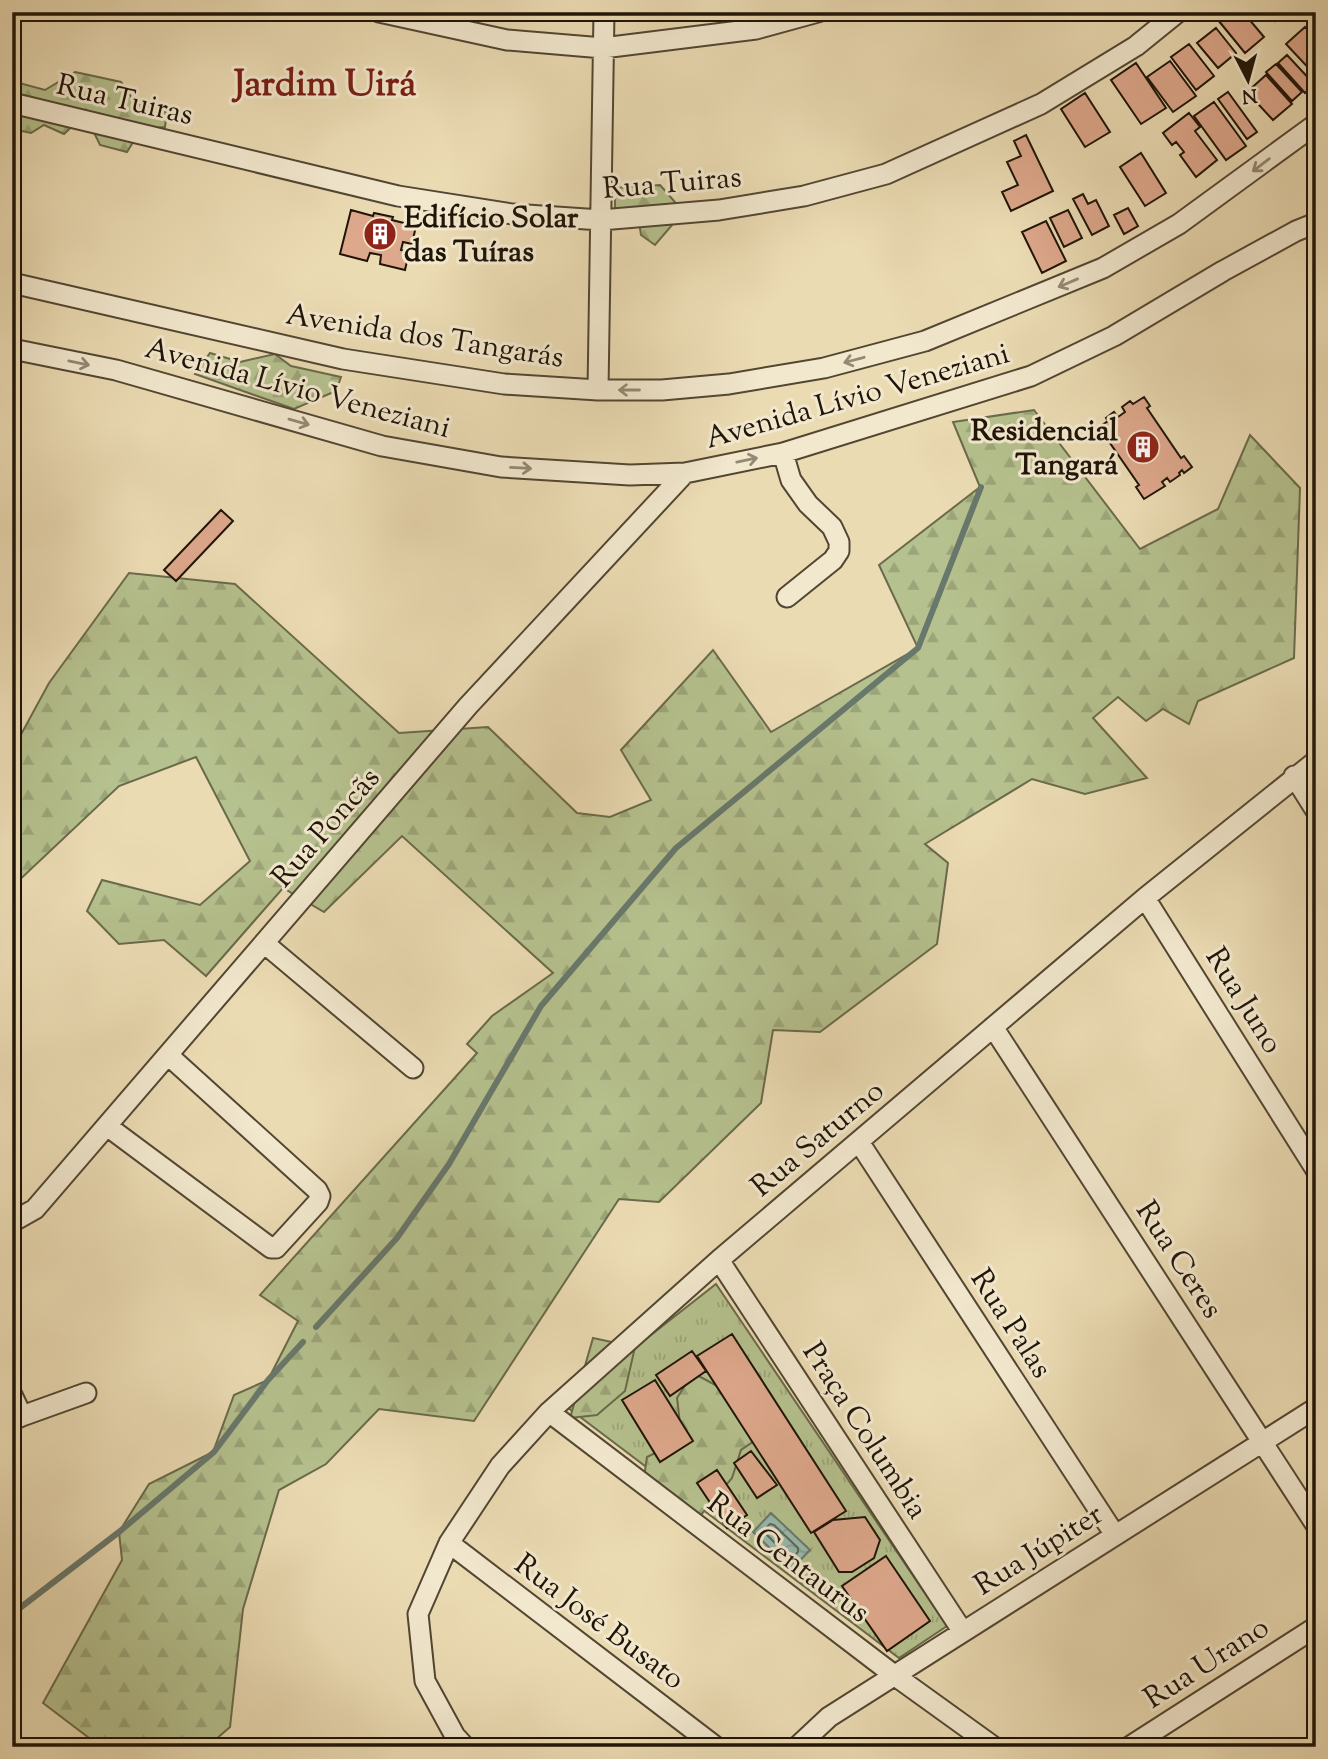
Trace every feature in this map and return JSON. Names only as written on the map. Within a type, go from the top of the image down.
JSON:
[{"type":"street","points":[[379,12],[507,40],[603,48],[756,30],[818,12]]},
{"type":"street","points":[[598,390],[604,12]]},
{"type":"street","name":"Rua Tuiras","points":[[12,103],[398,196],[512,214],[601,220],[731,208],[804,196],[886,174],[1041,104],[1136,46],[1178,12]]},
{"type":"street","name":"Avenida dos Tangarás","points":[[12,284],[343,359],[504,384],[598,390],[662,390],[730,384],[824,368],[925,341],[1103,268],[1180,224],[1316,124]]},
{"type":"street","name":"Avenida Lívio Veneziani","points":[[12,349],[116,370],[382,446],[502,467],[630,475],[685,473],[783,453],[1031,376],[1114,335],[1223,271],[1316,223]]},
{"type":"street","points":[[783,453],[791,481],[808,504],[832,527],[839,542],[839,551],[833,560],[787,597]]},
{"type":"street","name":"Rua Poncãs","points":[[12,1222],[35,1209],[468,706],[685,473]]},
{"type":"street","name":"Rua Saturno","points":[[465,1747],[455,1736],[425,1681],[418,1614],[449,1543],[500,1466],[549,1412],[719,1260],[1145,898],[1316,761]]},
{"type":"street","points":[[1294,776],[1316,811]]},
{"type":"street","name":"Rua Juno","points":[[1145,898],[1316,1170]]},
{"type":"street","points":[[264,943],[413,1068]]},
{"type":"street","name":"Rua Ceres","points":[[993,1027],[1316,1525]]},
{"type":"street","points":[[107,1126],[271,1248],[276,1248],[318,1202],[320,1196],[317,1190],[168,1055]]},
{"type":"street","name":"Rua Palas","points":[[859,1142],[1115,1535]]},
{"type":"street","name":"Praça Columbia","points":[[719,1260],[963,1632]]},
{"type":"street","points":[[12,1395],[17,1418],[86,1393]]},
{"type":"street","name":"Rua Júpiter","points":[[797,1747],[829,1717],[1316,1408]]},
{"type":"street","name":"Rua Centaurus","points":[[549,1412],[894,1675],[994,1747]]},
{"type":"street","name":"Rua José Busato","points":[[449,1543],[716,1747]]},
{"type":"street","name":"Rua Urano","points":[[1129,1747],[1316,1628]]},
{"type":"green space","points":[[75,72],[121,82],[136,104],[167,112],[165,127],[141,129],[127,152],[100,145],[85,114],[64,134],[44,125],[31,133],[12,129],[12,81],[45,90]]},
{"type":"green space","points":[[660,185],[675,202],[672,225],[655,245],[641,235],[639,222],[615,210],[615,188]]},
{"type":"green space","points":[[210,353],[240,362],[275,354],[291,366],[341,377],[336,391],[294,409],[195,374]]},
{"type":"green space","points":[[1034,410],[1140,549],[1218,509],[1250,435],[1300,488],[1294,658],[1198,701],[1189,724],[1163,709],[1146,721],[1118,697],[1093,718],[1147,778],[1085,794],[1032,779],[925,844],[948,863],[937,944],[820,1032],[773,1030],[761,1103],[659,1202],[619,1199],[474,1421],[379,1409],[326,1464],[279,1490],[243,1609],[230,1727],[207,1747],[101,1747],[43,1703],[122,1560],[119,1532],[149,1484],[213,1452],[234,1395],[268,1380],[298,1321],[260,1295],[477,1053],[467,1044],[492,1016],[553,973],[402,836],[324,912],[283,888],[206,976],[164,940],[119,944],[87,911],[102,880],[200,905],[250,861],[196,757],[119,786],[12,887],[12,751],[49,683],[129,573],[235,584],[399,733],[488,727],[577,813],[610,817],[651,800],[621,750],[713,650],[771,732],[918,648],[879,565],[980,487],[953,422]]},
{"type":"green space","points":[[716,1284],[947,1626],[899,1658],[563,1404]]},
{"type":"green space","points":[[593,1338],[635,1347],[625,1391],[597,1415],[570,1418]]},
{"type":"green space","points":[[693,1373],[749,1403],[766,1433],[741,1450],[732,1478],[701,1515],[665,1510],[642,1491],[647,1457],[682,1440],[677,1398]]},
{"type":"water","points":[[771,1513],[810,1550],[792,1569],[753,1532]]},
{"type":"building","points":[[1227,12],[1243,12],[1264,37],[1245,53],[1218,20]]},
{"type":"building","points":[[1267,12],[1282,12],[1283,13],[1275,21]]},
{"type":"building","points":[[1305,27],[1316,39],[1316,76],[1286,44]]},
{"type":"building","points":[[1216,28],[1236,53],[1218,68],[1197,43]]},
{"type":"building","points":[[1189,44],[1214,76],[1196,90],[1171,57]]},
{"type":"building","points":[[1287,55],[1314,84],[1305,93],[1278,63]]},
{"type":"building","points":[[1170,61],[1196,96],[1173,112],[1147,77]]},
{"type":"building","points":[[1136,63],[1166,108],[1141,124],[1111,80]]},
{"type":"building","points":[[1276,64],[1302,92],[1292,101],[1266,72]]},
{"type":"building","points":[[1266,75],[1292,104],[1273,120],[1247,92]]},
{"type":"building","points":[[1228,92],[1257,132],[1247,139],[1218,99]]},
{"type":"building","points":[[1085,93],[1110,132],[1085,147],[1061,109]]},
{"type":"building","points":[[1214,102],[1246,146],[1226,160],[1194,116]]},
{"type":"building","points":[[1189,113],[1200,127],[1195,131],[1217,160],[1196,177],[1180,155],[1184,152],[1176,142],[1172,145],[1163,133]]},
{"type":"building","points":[[1026,135],[1053,191],[1011,211],[1002,192],[1018,185],[1007,162],[1021,156],[1014,141]]},
{"type":"building","points":[[1141,153],[1166,193],[1145,206],[1120,167]]},
{"type":"building","points":[[1083,194],[1088,204],[1096,200],[1109,226],[1092,235],[1073,199]]},
{"type":"building","points":[[1128,208],[1138,226],[1124,234],[1114,215]]},
{"type":"building","name":"Edifício Solar das Tuíras","points":[[351,210],[373,216],[374,213],[393,217],[392,220],[416,226],[412,244],[403,242],[401,250],[409,252],[405,270],[380,264],[381,255],[370,253],[367,261],[340,254]]},
{"type":"building","points":[[1068,210],[1082,238],[1064,247],[1050,218]]},
{"type":"building","points":[[1046,221],[1066,261],[1042,273],[1022,232]]},
{"type":"building","name":"Residencial Tangará","points":[[1144,397],[1150,406],[1147,408],[1181,458],[1184,456],[1192,467],[1184,473],[1182,470],[1180,475],[1170,482],[1167,478],[1162,482],[1165,486],[1144,499],[1136,487],[1139,485],[1105,436],[1102,438],[1096,429],[1108,421],[1106,418],[1114,412],[1118,417],[1125,412],[1122,407],[1130,401],[1133,404]]},
{"type":"building","points":[[221,510],[233,521],[176,581],[164,570]]},
{"type":"building","points":[[732,1334],[846,1511],[811,1533],[697,1356]]},
{"type":"building","points":[[692,1351],[706,1371],[670,1396],[656,1375]]},
{"type":"building","points":[[655,1380],[693,1441],[660,1462],[622,1400]]},
{"type":"building","points":[[751,1451],[777,1485],[757,1498],[734,1463]]},
{"type":"building","points":[[717,1470],[747,1515],[727,1528],[697,1483]]},
{"type":"building","points":[[865,1517],[880,1540],[874,1558],[852,1572],[839,1572],[814,1532],[833,1520]]},
{"type":"building","points":[[886,1556],[930,1621],[887,1651],[842,1586]]},
{"type":"waterway","points":[[316,1327],[397,1238],[449,1164],[541,1006],[676,848],[918,648],[981,487]]},
{"type":"waterway","points":[[12,1614],[119,1532],[214,1452],[268,1380],[303,1342]]},
{"type":"place","name":"Edifício Solar das Tuíras","points":[[380,234]]},
{"type":"place","name":"Residencial Tangará","points":[[1143,447]]},
{"type":"district","name":"Jardim Uirá","points":[[325,82]]}]
